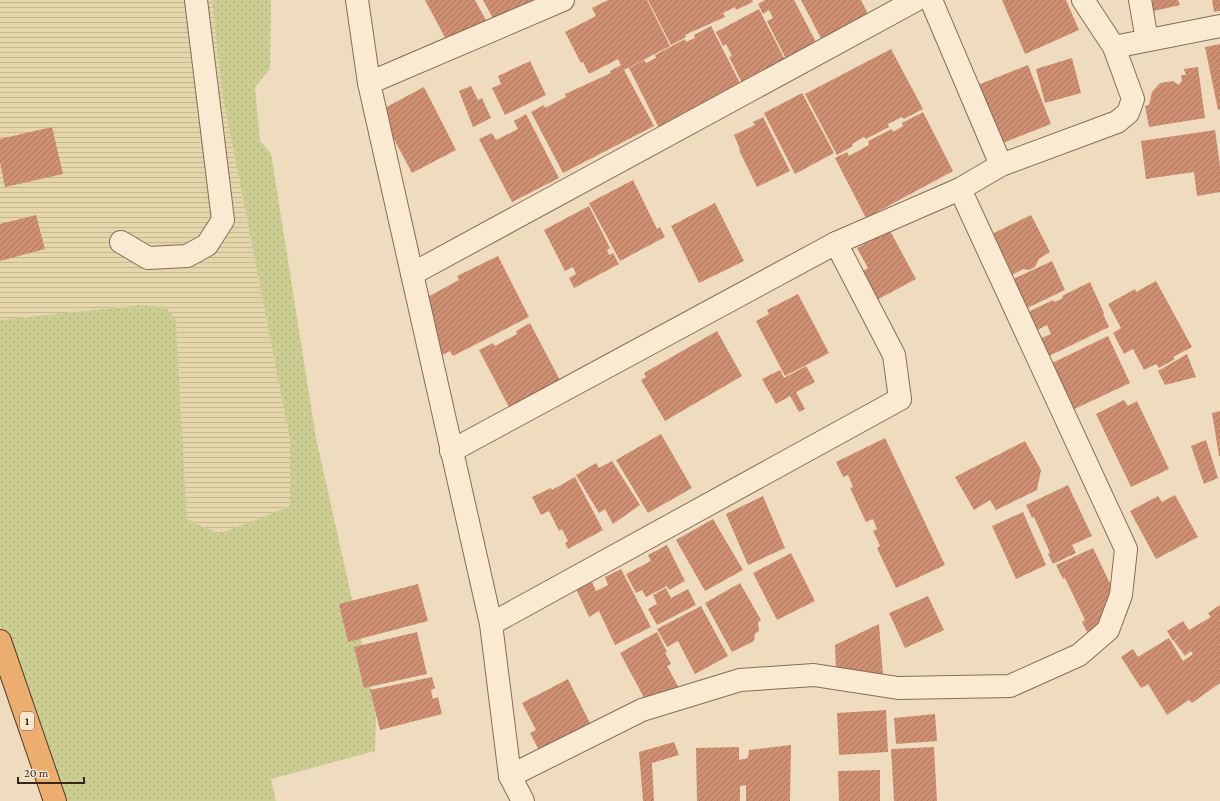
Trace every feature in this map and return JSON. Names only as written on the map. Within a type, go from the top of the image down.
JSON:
[{"type":"highway","name":"1","points":[[0,641],[55,801]]},
{"type":"street","points":[[121,242],[148,258],[187,256],[207,246],[223,220],[196,0]]},
{"type":"street","points":[[357,0],[369,84],[491,624],[510,776],[523,801]]},
{"type":"street","points":[[369,84],[563,0]]},
{"type":"street","points":[[412,274],[916,0]]},
{"type":"street","points":[[931,0],[1001,165]]},
{"type":"street","points":[[451,451],[836,243],[960,188],[1001,165],[1117,122],[1128,113],[1133,99],[1114,47],[1083,0]]},
{"type":"street","points":[[1140,0],[1147,40]]},
{"type":"street","points":[[1114,47],[1220,26]]},
{"type":"street","points":[[510,776],[642,710],[740,680],[814,675],[898,688],[1010,686],[1079,655],[1108,630],[1121,595],[1126,549],[960,188]]},
{"type":"street","points":[[491,624],[900,399],[894,354],[836,243]]},
{"type":"shaded area","points":[[0,0],[212,0],[222,92],[290,440],[290,506],[219,534],[187,519],[176,321],[166,307],[141,305],[0,320]]},
{"type":"green space","points":[[212,0],[271,0],[270,69],[255,87],[260,141],[271,153],[316,438],[369,675],[376,718],[375,751],[271,779],[276,801],[46,801],[0,625],[0,320],[141,305],[166,307],[176,321],[187,519],[219,534],[290,506],[290,440],[222,92]]},
{"type":"building","points":[[425,0],[475,0],[488,24],[449,45]]},
{"type":"building","points":[[483,0],[536,0],[495,22]]},
{"type":"building","points":[[608,0],[647,0],[670,46],[624,70],[654,126],[563,173],[531,112],[544,105],[545,108],[566,97],[565,94],[611,73],[610,71],[621,65],[618,59],[589,74],[583,62],[581,63],[565,32],[596,16],[592,8]]},
{"type":"building","points":[[648,0],[752,0],[753,2],[736,10],[735,7],[723,13],[725,17],[685,35],[686,37],[671,45]]},
{"type":"building","points":[[765,0],[794,0],[819,48],[788,63],[767,21],[773,18],[769,10],[763,14],[758,4]]},
{"type":"building","points":[[801,0],[861,0],[871,20],[824,44]]},
{"type":"building","points":[[1002,0],[1066,0],[1079,30],[1025,54]]},
{"type":"building","points":[[1142,0],[1178,0],[1180,5],[1145,13]]},
{"type":"building","points":[[1212,0],[1220,0],[1220,11],[1214,12]]},
{"type":"building","points":[[759,9],[785,60],[742,83],[729,57],[732,56],[726,44],[723,46],[716,32]]},
{"type":"building","points":[[711,26],[742,87],[660,130],[629,68],[644,60],[646,63],[656,58],[655,55],[685,39],[686,42],[695,38],[694,35]]},
{"type":"building","points":[[1220,44],[1220,109],[1218,110],[1205,47]]},
{"type":"building","points":[[891,49],[923,109],[904,119],[902,117],[888,124],[889,127],[866,139],[864,137],[852,144],[853,146],[837,155],[805,94]]},
{"type":"building","points":[[1072,58],[1081,93],[1045,103],[1036,69]]},
{"type":"building","points":[[530,61],[546,95],[505,115],[492,88],[501,84],[498,76]]},
{"type":"building","points":[[1028,65],[1051,124],[1003,143],[975,86]]},
{"type":"building","points":[[1198,67],[1205,118],[1149,127],[1145,106],[1149,105],[1152,92],[1160,83],[1173,81],[1179,85],[1182,80],[1181,75],[1186,75],[1184,69]]},
{"type":"building","points":[[471,86],[478,100],[482,98],[491,118],[473,127],[459,91]]},
{"type":"building","points":[[424,87],[456,150],[412,173],[379,111]]},
{"type":"building","points":[[802,93],[834,153],[795,174],[764,113]]},
{"type":"building","points":[[923,112],[953,171],[866,218],[835,158],[847,152],[849,156],[869,145],[868,141],[892,129],[893,132],[903,126],[902,123]]},
{"type":"building","points":[[526,114],[559,178],[512,202],[479,139],[492,133],[496,140],[518,129],[514,121]]},
{"type":"building","points":[[763,117],[790,171],[757,187],[739,150],[740,149],[734,135],[755,125],[753,122]]},
{"type":"building","points":[[52,127],[63,174],[5,187],[0,162],[0,139]]},
{"type":"building","points":[[1215,130],[1220,166],[1220,192],[1197,196],[1194,172],[1146,179],[1141,141]]},
{"type":"building","points":[[633,180],[657,229],[660,227],[665,237],[620,261],[589,203]]},
{"type":"building","points":[[715,203],[744,261],[699,283],[671,226]]},
{"type":"building","points":[[589,206],[610,248],[607,250],[609,255],[613,253],[619,264],[574,288],[569,278],[576,274],[573,267],[565,271],[544,230]]},
{"type":"building","points":[[36,215],[45,249],[0,261],[0,224]]},
{"type":"building","points":[[1031,215],[1050,252],[1039,259],[1035,267],[1029,270],[1023,269],[1005,279],[986,237]]},
{"type":"building","points":[[888,227],[916,279],[871,303],[860,283],[868,279],[863,271],[868,268],[857,248],[872,240],[870,237]]},
{"type":"building","points":[[498,256],[529,317],[453,356],[450,351],[436,358],[420,301],[459,280],[457,276]]},
{"type":"building","points":[[1052,261],[1065,290],[1023,310],[1009,281]]},
{"type":"building","points":[[1156,281],[1192,347],[1173,357],[1175,359],[1159,368],[1156,364],[1144,370],[1133,349],[1124,354],[1113,333],[1121,328],[1108,304],[1135,289],[1136,292]]},
{"type":"building","points":[[1090,282],[1109,327],[1045,358],[1037,340],[1051,334],[1047,325],[1033,332],[1024,314],[1053,300],[1054,302],[1063,298],[1062,296]]},
{"type":"building","points":[[798,294],[829,353],[785,376],[756,321],[769,314],[767,310]]},
{"type":"building","points":[[530,323],[561,382],[510,409],[479,350],[493,343],[495,346],[517,334],[516,331]]},
{"type":"building","points":[[717,331],[742,376],[665,421],[641,380],[646,377],[644,373]]},
{"type":"building","points":[[1108,336],[1130,383],[1068,412],[1046,366]]},
{"type":"building","points":[[1187,354],[1196,377],[1165,385],[1158,371]]},
{"type":"building","points":[[806,366],[815,382],[796,392],[805,409],[799,412],[790,396],[776,404],[762,379],[780,370],[784,378]]},
{"type":"building","points":[[1124,400],[1128,406],[1137,401],[1169,469],[1131,487],[1096,414]]},
{"type":"building","points":[[1220,411],[1220,456],[1219,456],[1212,413]]},
{"type":"building","points":[[661,434],[692,488],[648,513],[616,460]]},
{"type":"building","points":[[885,438],[945,565],[896,588],[877,548],[880,546],[873,531],[877,529],[873,519],[866,522],[850,488],[853,487],[848,475],[843,477],[836,462]]},
{"type":"building","points":[[1206,440],[1218,478],[1204,484],[1191,446]]},
{"type":"building","points":[[1025,441],[1041,470],[1037,490],[996,510],[990,500],[974,510],[955,477]]},
{"type":"building","points":[[612,461],[640,505],[613,524],[605,509],[599,513],[576,475],[596,463],[599,468]]},
{"type":"building","points":[[575,477],[603,530],[568,549],[565,543],[568,541],[562,529],[559,531],[549,511],[541,515],[532,497],[551,488],[552,490]]},
{"type":"building","points":[[1068,485],[1092,536],[1072,545],[1076,553],[1053,564],[1048,554],[1050,553],[1034,517],[1032,518],[1026,505]]},
{"type":"building","points":[[1175,495],[1198,537],[1156,559],[1130,511],[1158,496],[1162,502]]},
{"type":"building","points":[[763,496],[785,548],[748,565],[726,514]]},
{"type":"building","points":[[1023,512],[1046,565],[1016,579],[992,526]]},
{"type":"building","points":[[713,519],[743,570],[705,591],[676,540]]},
{"type":"building","points":[[667,545],[685,581],[669,590],[667,586],[646,597],[642,590],[636,593],[626,574],[651,561],[648,555]]},
{"type":"building","points":[[1093,548],[1118,600],[1103,607],[1106,613],[1106,623],[1087,632],[1082,622],[1085,620],[1065,578],[1063,579],[1056,565]]},
{"type":"building","points":[[791,553],[815,601],[777,620],[753,573]]},
{"type":"building","points":[[621,569],[651,627],[615,645],[599,611],[589,617],[576,589],[592,582],[596,591],[608,585],[605,577]]},
{"type":"building","points":[[740,583],[761,620],[758,622],[759,631],[755,634],[754,641],[732,652],[705,603]]},
{"type":"building","points":[[418,584],[428,621],[348,642],[339,604]]},
{"type":"building","points":[[666,588],[671,598],[688,589],[696,605],[657,625],[648,609],[657,604],[653,595]]},
{"type":"building","points":[[928,596],[944,630],[905,648],[889,613]]},
{"type":"building","points":[[1220,605],[1220,683],[1192,703],[1189,700],[1167,715],[1148,684],[1141,688],[1121,657],[1133,649],[1138,657],[1169,638],[1183,661],[1193,654],[1191,651],[1185,656],[1174,641],[1182,634],[1173,641],[1167,631],[1183,621],[1189,630],[1211,617],[1208,613]]},
{"type":"building","points":[[701,606],[728,656],[695,674],[678,641],[667,647],[657,629]]},
{"type":"building","points":[[879,624],[883,674],[836,673],[835,645]]},
{"type":"building","points":[[417,632],[427,674],[364,688],[354,647]]},
{"type":"building","points":[[657,632],[671,664],[667,666],[679,688],[648,705],[620,653]]},
{"type":"building","points":[[432,677],[435,688],[431,690],[433,699],[438,697],[442,714],[380,730],[370,690]]},
{"type":"building","points":[[568,679],[590,723],[582,727],[586,733],[542,756],[530,733],[536,730],[522,703]]},
{"type":"building","points":[[886,710],[888,752],[839,755],[837,713]]},
{"type":"building","points":[[935,714],[937,741],[896,744],[894,718]]},
{"type":"building","points":[[674,742],[679,755],[652,763],[654,801],[643,801],[639,752]]},
{"type":"building","points":[[791,745],[790,801],[746,801],[746,785],[740,786],[740,801],[697,801],[696,748],[739,747],[739,760],[748,758],[749,750]]},
{"type":"building","points":[[934,747],[937,801],[894,801],[891,749]]},
{"type":"building","points":[[880,770],[880,801],[839,801],[838,771]]}]
